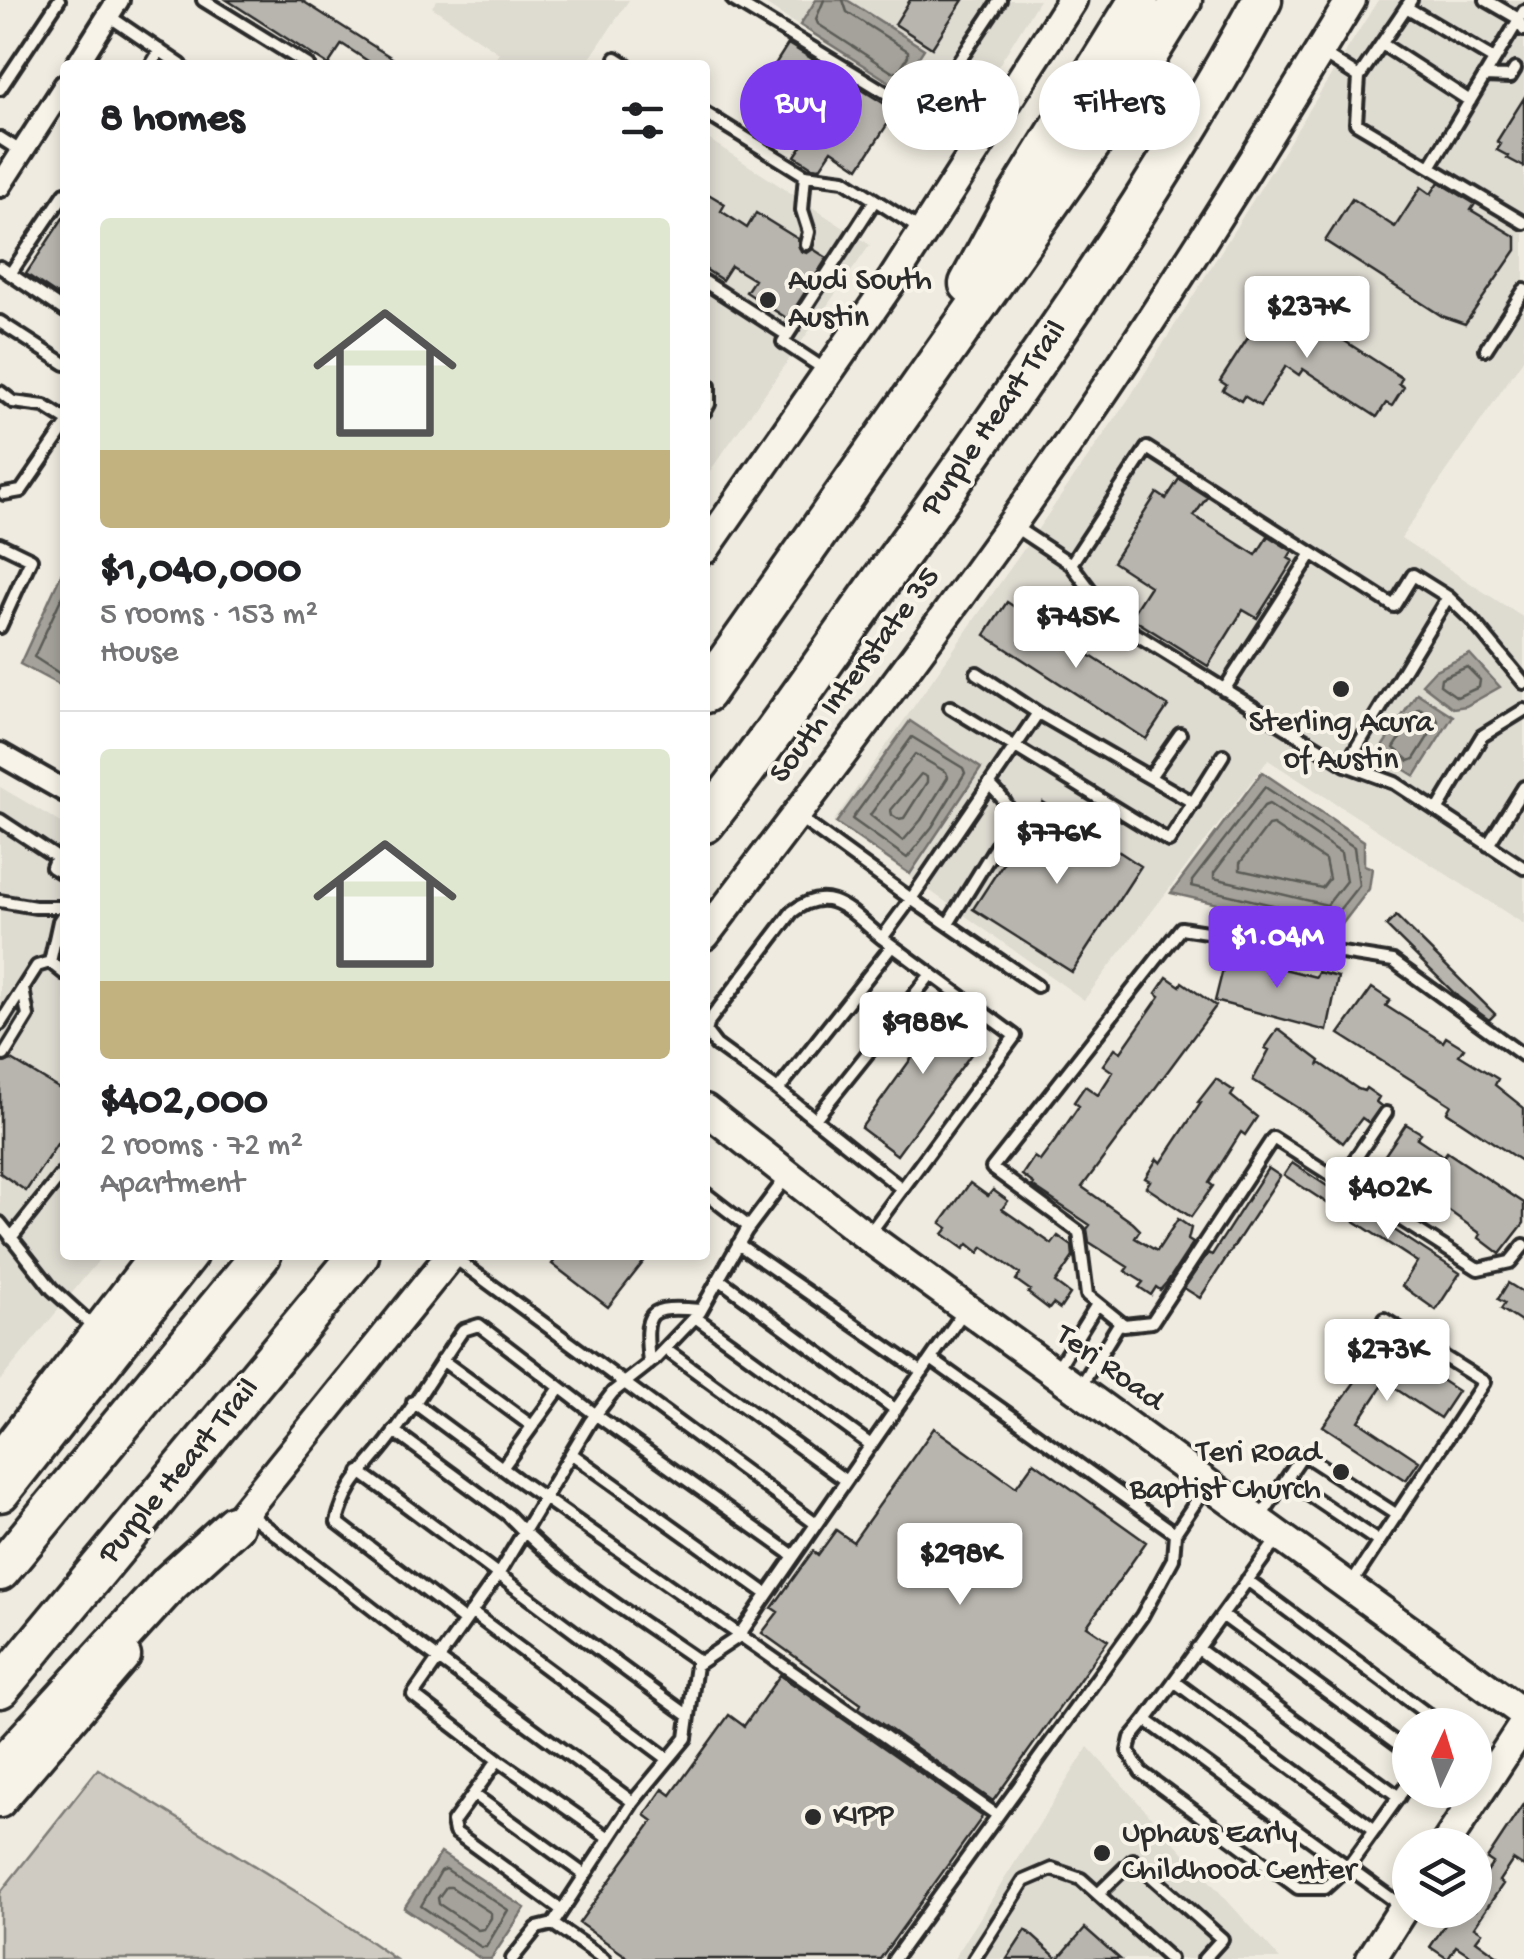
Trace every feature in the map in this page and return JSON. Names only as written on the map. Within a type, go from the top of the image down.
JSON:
[{"type":"highway","points":[[880,448],[1009,210],[1139,0]]},
{"type":"highway","points":[[710,686],[1110,118],[1182,0]]},
{"type":"highway","name":"Purple Heart Trail","points":[[710,817],[984,438],[1231,58],[1262,0]]},
{"type":"highway","points":[[1231,58],[1276,0]]},
{"type":"highway","points":[[0,1492],[183,1260]]},
{"type":"highway","points":[[0,1572],[257,1260]]},
{"type":"highway","name":"Purple Heart Trail","points":[[0,1688],[355,1260]]},
{"type":"highway","points":[[0,1769],[170,1583],[240,1518]]},
{"type":"main road","name":"South Interstate 35","points":[[710,929],[1063,452],[1351,0]]},
{"type":"main road","points":[[710,531],[829,373],[924,232],[1068,1]]},
{"type":"main road","name":"Teri Road","points":[[710,1113],[868,1236],[1524,1714]]},
{"type":"main road","points":[[0,1456],[150,1260]]},
{"type":"main road","points":[[0,1803],[57,1740],[240,1518],[447,1260]]},
{"type":"main road","points":[[1455,1828],[1524,1724]]},
{"type":"main road","points":[[1372,1959],[1392,1927]]},
{"type":"street","points":[[81,60],[114,8]]},
{"type":"street","points":[[0,186],[60,92]]},
{"type":"street","points":[[0,754],[60,787]]},
{"type":"lane","points":[[0,89],[59,0]]},
{"type":"lane","points":[[203,0],[300,60]]},
{"type":"lane","points":[[733,0],[882,91]]},
{"type":"lane","points":[[960,60],[1000,0]]},
{"type":"lane","points":[[1430,167],[1522,20],[1486,0]]},
{"type":"lane","points":[[1494,60],[1408,4],[1359,77],[1356,123],[1524,223]]},
{"type":"lane","points":[[114,8],[174,60]]},
{"type":"lane","points":[[1382,44],[1470,100]]},
{"type":"lane","points":[[153,60],[160,50]]},
{"type":"lane","points":[[1320,52],[1359,77]]},
{"type":"lane","points":[[1484,76],[1510,77],[1516,70]]},
{"type":"lane","points":[[710,116],[806,175],[844,180],[924,232]]},
{"type":"lane","points":[[0,138],[22,152]]},
{"type":"lane","points":[[806,175],[802,210],[809,232],[806,244]]},
{"type":"lane","points":[[60,200],[5,271],[60,309]]},
{"type":"lane","points":[[829,373],[783,342],[875,200]]},
{"type":"lane","points":[[710,285],[787,336]]},
{"type":"lane","points":[[1486,349],[1524,290]]},
{"type":"lane","points":[[0,322],[60,361]]},
{"type":"lane","points":[[0,392],[13,402],[44,406],[60,416]]},
{"type":"lane","points":[[1,496],[21,491],[60,434]]},
{"type":"lane","points":[[1072,564],[1148,448],[1394,606],[1412,575],[1448,597],[1524,684]]},
{"type":"lane","points":[[1011,524],[1072,564],[1113,620],[1346,764],[1395,784],[1524,868]]},
{"type":"lane","points":[[0,544],[31,559],[0,627]]},
{"type":"lane","points":[[1224,690],[1310,555]]},
{"type":"lane","points":[[1346,764],[1448,597]]},
{"type":"lane","points":[[977,673],[1194,803]]},
{"type":"lane","points":[[950,707],[1169,841],[1223,755]]},
{"type":"lane","points":[[1437,812],[1482,736],[1524,710]]},
{"type":"lane","points":[[882,938],[1038,713]]},
{"type":"lane","points":[[1150,777],[1180,734]]},
{"type":"lane","points":[[948,924],[1009,826],[1007,802],[989,784]]},
{"type":"lane","points":[[1488,844],[1524,787]]},
{"type":"lane","points":[[796,815],[1038,986]]},
{"type":"lane","points":[[0,820],[56,857],[52,868],[60,872]]},
{"type":"lane","points":[[710,1020],[792,912],[809,898],[826,898],[844,907],[1015,1036],[868,1236]]},
{"type":"lane","points":[[0,901],[60,909]]},
{"type":"lane","points":[[50,962],[60,919]]},
{"type":"lane","points":[[1524,1056],[1393,962],[1181,928],[992,1168],[1079,1232],[1087,1295],[1124,1325],[1152,1322],[1273,1138],[1478,1268],[1510,1262],[1524,1245]]},
{"type":"lane","points":[[778,1090],[892,946]]},
{"type":"lane","points":[[50,962],[60,970]]},
{"type":"lane","points":[[0,1024],[37,966],[50,962]]},
{"type":"lane","points":[[815,1119],[931,974]]},
{"type":"lane","points":[[4,1055],[28,1016],[23,989]]},
{"type":"lane","points":[[710,1037],[901,1188]]},
{"type":"lane","points":[[1341,1180],[1386,1113]]},
{"type":"lane","points":[[609,1838],[413,1694],[499,1573],[612,1392],[649,1364],[698,1314],[738,1244],[789,1174]]},
{"type":"lane","points":[[12,1238],[60,1176]]},
{"type":"lane","points":[[710,1197],[749,1228]]},
{"type":"lane","points":[[0,1224],[52,1289],[97,1329]]},
{"type":"lane","points":[[738,1244],[922,1372]]},
{"type":"lane","points":[[458,1260],[816,1524]]},
{"type":"lane","points":[[719,1278],[896,1410]]},
{"type":"lane","points":[[1055,1372],[1096,1306]]},
{"type":"lane","points":[[649,1364],[646,1328],[652,1314],[662,1308],[698,1314],[871,1445]]},
{"type":"lane","points":[[512,1959],[537,1928],[553,1924],[632,1802],[686,1738],[696,1665],[740,1633],[966,1308]]},
{"type":"lane","points":[[1349,1587],[1484,1382],[1384,1320]]},
{"type":"lane","points":[[1079,1390],[1120,1322]]},
{"type":"lane","points":[[668,1759],[337,1522],[345,1494],[463,1330],[479,1325],[596,1416],[794,1556]]},
{"type":"lane","points":[[665,1348],[846,1481]]},
{"type":"lane","points":[[442,1360],[532,1426]]},
{"type":"lane","points":[[931,1360],[1176,1533]]},
{"type":"lane","points":[[502,1468],[560,1388]]},
{"type":"lane","points":[[413,1402],[997,1815]]},
{"type":"lane","points":[[394,1431],[700,1662]]},
{"type":"lane","points":[[572,1454],[768,1594]]},
{"type":"lane","points":[[1392,1806],[1348,1867],[1325,1888],[1298,1888],[1142,1772],[1128,1751],[1130,1738],[1247,1580],[1286,1479],[1303,1454],[1397,1515]]},
{"type":"lane","points":[[360,1472],[690,1716]]},
{"type":"lane","points":[[1286,1479],[1379,1542]]},
{"type":"lane","points":[[894,1959],[1142,1616],[1173,1559],[1176,1533],[1208,1484]]},
{"type":"lane","points":[[240,1518],[632,1802]]},
{"type":"lane","points":[[1247,1580],[1419,1708]]},
{"type":"lane","points":[[1222,1615],[1392,1740]]},
{"type":"lane","points":[[1198,1648],[1392,1793]]},
{"type":"lane","points":[[1174,1681],[1375,1830]]},
{"type":"lane","points":[[1146,1720],[1348,1867],[1392,1894]]},
{"type":"lane","points":[[498,1760],[453,1822],[455,1832],[562,1910]]},
{"type":"lane","points":[[473,1794],[585,1876]]},
{"type":"lane","points":[[1098,1894],[1133,1860],[1222,1939],[1204,1959]]},
{"type":"lane","points":[[974,1959],[1024,1881],[1052,1869],[1081,1880],[1170,1959]]},
{"type":"lane","points":[[553,1924],[604,1959]]},
{"type":"shaded area","points":[[437,0],[629,0],[589,60],[495,60],[499,53],[432,7]]},
{"type":"shaded area","points":[[759,0],[1039,0],[1002,60],[882,60],[882,81],[862,68],[862,60],[850,60]]},
{"type":"shaded area","points":[[1378,0],[1524,0],[1524,358],[1401,538],[1524,618],[1524,924],[1268,760],[1084,1000],[833,822],[1128,400]]},
{"type":"shaded area","name":"Audi South Austin","points":[[710,140],[870,245],[710,471]]},
{"type":"shaded area","points":[[0,787],[60,822],[60,1260],[99,1260],[0,1381]]},
{"type":"shaded area","name":"Uphaus Early Childhood Center","points":[[1088,1747],[1280,1959],[954,1959]]},
{"type":"shaded area","points":[[98,1769],[316,1904],[395,1959],[0,1959],[0,1893]]},
{"type":"water","points":[[816,0],[847,0],[924,49],[917,60],[882,60],[882,77],[862,64],[862,60],[855,60],[800,25]]},
{"type":"water","points":[[60,577],[60,685],[20,664]]},
{"type":"water","points":[[1470,654],[1500,687],[1466,706],[1453,708],[1422,684],[1435,670]]},
{"type":"water","points":[[1417,693],[1453,716],[1415,776],[1378,753]]},
{"type":"water","points":[[910,721],[981,768],[910,874],[836,823]]},
{"type":"water","points":[[1262,772],[1364,841],[1364,865],[1372,868],[1369,889],[1336,932],[1171,893]]},
{"type":"water","points":[[441,1853],[525,1908],[491,1959],[481,1959],[404,1908]]},
{"type":"building","points":[[227,0],[301,0],[395,60],[366,60],[342,44],[331,60],[320,60]]},
{"type":"building","points":[[910,0],[963,0],[932,48],[895,24]]},
{"type":"building","points":[[788,44],[814,60],[778,60]]},
{"type":"building","points":[[862,90],[882,102],[882,133],[859,168],[832,150],[862,150]]},
{"type":"building","points":[[1524,98],[1524,167],[1497,150],[1501,144],[1497,141]]},
{"type":"building","points":[[799,150],[832,150],[820,168],[795,156]]},
{"type":"building","points":[[1439,182],[1475,204],[1471,210],[1516,237],[1516,250],[1465,324],[1442,316],[1325,241],[1352,199],[1395,227],[1421,187],[1431,194]]},
{"type":"building","points":[[710,195],[725,204],[721,211],[747,228],[756,213],[798,239],[801,251],[813,249],[827,258],[788,319],[746,292],[754,280],[731,266],[722,280],[710,272]]},
{"type":"building","points":[[60,223],[60,297],[26,274]]},
{"type":"building","points":[[1275,296],[1314,321],[1319,312],[1332,320],[1326,329],[1402,378],[1399,384],[1404,387],[1392,406],[1386,403],[1377,417],[1303,369],[1299,375],[1286,366],[1260,406],[1223,390],[1226,385],[1220,381]]},
{"type":"building","points":[[1179,479],[1207,497],[1194,516],[1256,555],[1268,536],[1292,551],[1288,558],[1293,561],[1257,618],[1243,610],[1208,666],[1130,617],[1150,586],[1113,562],[1157,493],[1166,499]]},
{"type":"building","points":[[1007,602],[1168,706],[1146,739],[985,635]]},
{"type":"building","points":[[1043,802],[1141,866],[1072,972],[973,909]]},
{"type":"building","points":[[1396,916],[1495,1014],[1489,1020],[1458,997],[1386,926]]},
{"type":"building","points":[[1232,947],[1253,953],[1251,959],[1276,967],[1316,977],[1318,972],[1338,977],[1327,1031],[1215,1001]]},
{"type":"building","points":[[1167,977],[1180,986],[1182,982],[1216,1006],[1082,1187],[1133,1223],[1140,1230],[1135,1238],[1157,1251],[1178,1219],[1191,1228],[1188,1240],[1193,1243],[1168,1281],[1151,1295],[1139,1287],[1143,1282],[1125,1271],[1128,1267],[1089,1242],[1090,1225],[1022,1175],[1034,1157],[1040,1161],[1055,1141],[1079,1106],[1074,1102],[1085,1086],[1098,1095],[1113,1072],[1103,1065],[1115,1048],[1121,1052],[1160,996],[1156,993]]},
{"type":"building","points":[[1372,988],[1390,1000],[1386,1006],[1443,1042],[1446,1037],[1464,1048],[1459,1055],[1498,1079],[1495,1085],[1524,1108],[1524,1163],[1447,1112],[1451,1105],[1339,1034]]},
{"type":"building","points":[[940,1000],[973,1025],[967,1032],[980,1042],[897,1155],[861,1128],[916,1052],[909,1046]]},
{"type":"building","points":[[1278,1029],[1320,1061],[1318,1066],[1320,1063],[1358,1089],[1366,1088],[1379,1097],[1376,1102],[1381,1106],[1369,1123],[1362,1118],[1343,1143],[1304,1112],[1253,1080],[1269,1050],[1265,1048]]},
{"type":"building","points":[[12,1060],[60,1089],[60,1140],[26,1191],[0,1173],[0,1063]]},
{"type":"building","points":[[1216,1079],[1234,1091],[1231,1096],[1257,1117],[1245,1135],[1241,1132],[1209,1183],[1213,1186],[1191,1217],[1146,1187],[1150,1181],[1145,1178],[1157,1159],[1161,1163]]},
{"type":"building","points":[[1406,1124],[1421,1133],[1417,1138],[1444,1156],[1447,1152],[1524,1203],[1524,1223],[1500,1254],[1452,1213],[1430,1199],[1426,1205],[1409,1193],[1416,1176],[1385,1155]]},
{"type":"building","points":[[1292,1163],[1460,1273],[1436,1310],[1402,1286],[1417,1262],[1284,1175]]},
{"type":"building","points":[[1268,1168],[1280,1176],[1200,1298],[1184,1288],[1208,1253],[1212,1255]]},
{"type":"building","points":[[970,1183],[988,1196],[993,1190],[1008,1201],[1002,1209],[1052,1244],[1058,1236],[1072,1246],[1073,1257],[1055,1283],[1070,1294],[1060,1309],[1053,1304],[1049,1309],[1028,1293],[1030,1290],[1016,1280],[1020,1274],[983,1247],[979,1253],[968,1244],[964,1249],[943,1234],[948,1228],[941,1223]]},
{"type":"building","points":[[555,1260],[645,1260],[608,1307],[552,1264]]},
{"type":"building","points":[[1508,1283],[1524,1293],[1524,1324],[1501,1309],[1505,1303],[1498,1299]]},
{"type":"building","points":[[1379,1339],[1458,1391],[1440,1418],[1387,1383],[1359,1421],[1419,1461],[1406,1480],[1323,1426],[1362,1372],[1359,1370]]},
{"type":"building","points":[[934,1428],[1016,1487],[1034,1462],[1146,1542],[1087,1626],[1108,1640],[993,1801],[859,1708],[861,1704],[762,1633],[778,1612],[772,1608],[813,1551],[818,1555],[836,1530],[853,1542]]},
{"type":"building","name":"KIPP","points":[[780,1675],[982,1816],[981,1819],[880,1959],[630,1959],[579,1923],[653,1821],[645,1815],[663,1789],[671,1795],[729,1715],[744,1726]]},
{"type":"building","points":[[1524,1803],[1524,1867],[1513,1860],[1492,1900],[1492,1851]]},
{"type":"building","points":[[1085,1928],[1120,1959],[1058,1959]]},
{"type":"building","points":[[1443,1928],[1476,1928],[1482,1932],[1476,1940],[1502,1959],[1476,1959],[1456,1946],[1448,1959],[1430,1947]]},
{"type":"building","points":[[1026,1930],[1058,1959],[1007,1959]]},
{"type":"place","name":"Audi South Austin","points":[[768,300]]},
{"type":"place","name":"Sterling Acura of Austin","points":[[1341,689]]},
{"type":"place","name":"Teri Road Baptist Church","points":[[1341,1472]]},
{"type":"place","name":"KIPP","points":[[813,1817]]},
{"type":"place","name":"Uphaus Early Childhood Center","points":[[1102,1853]]}]
